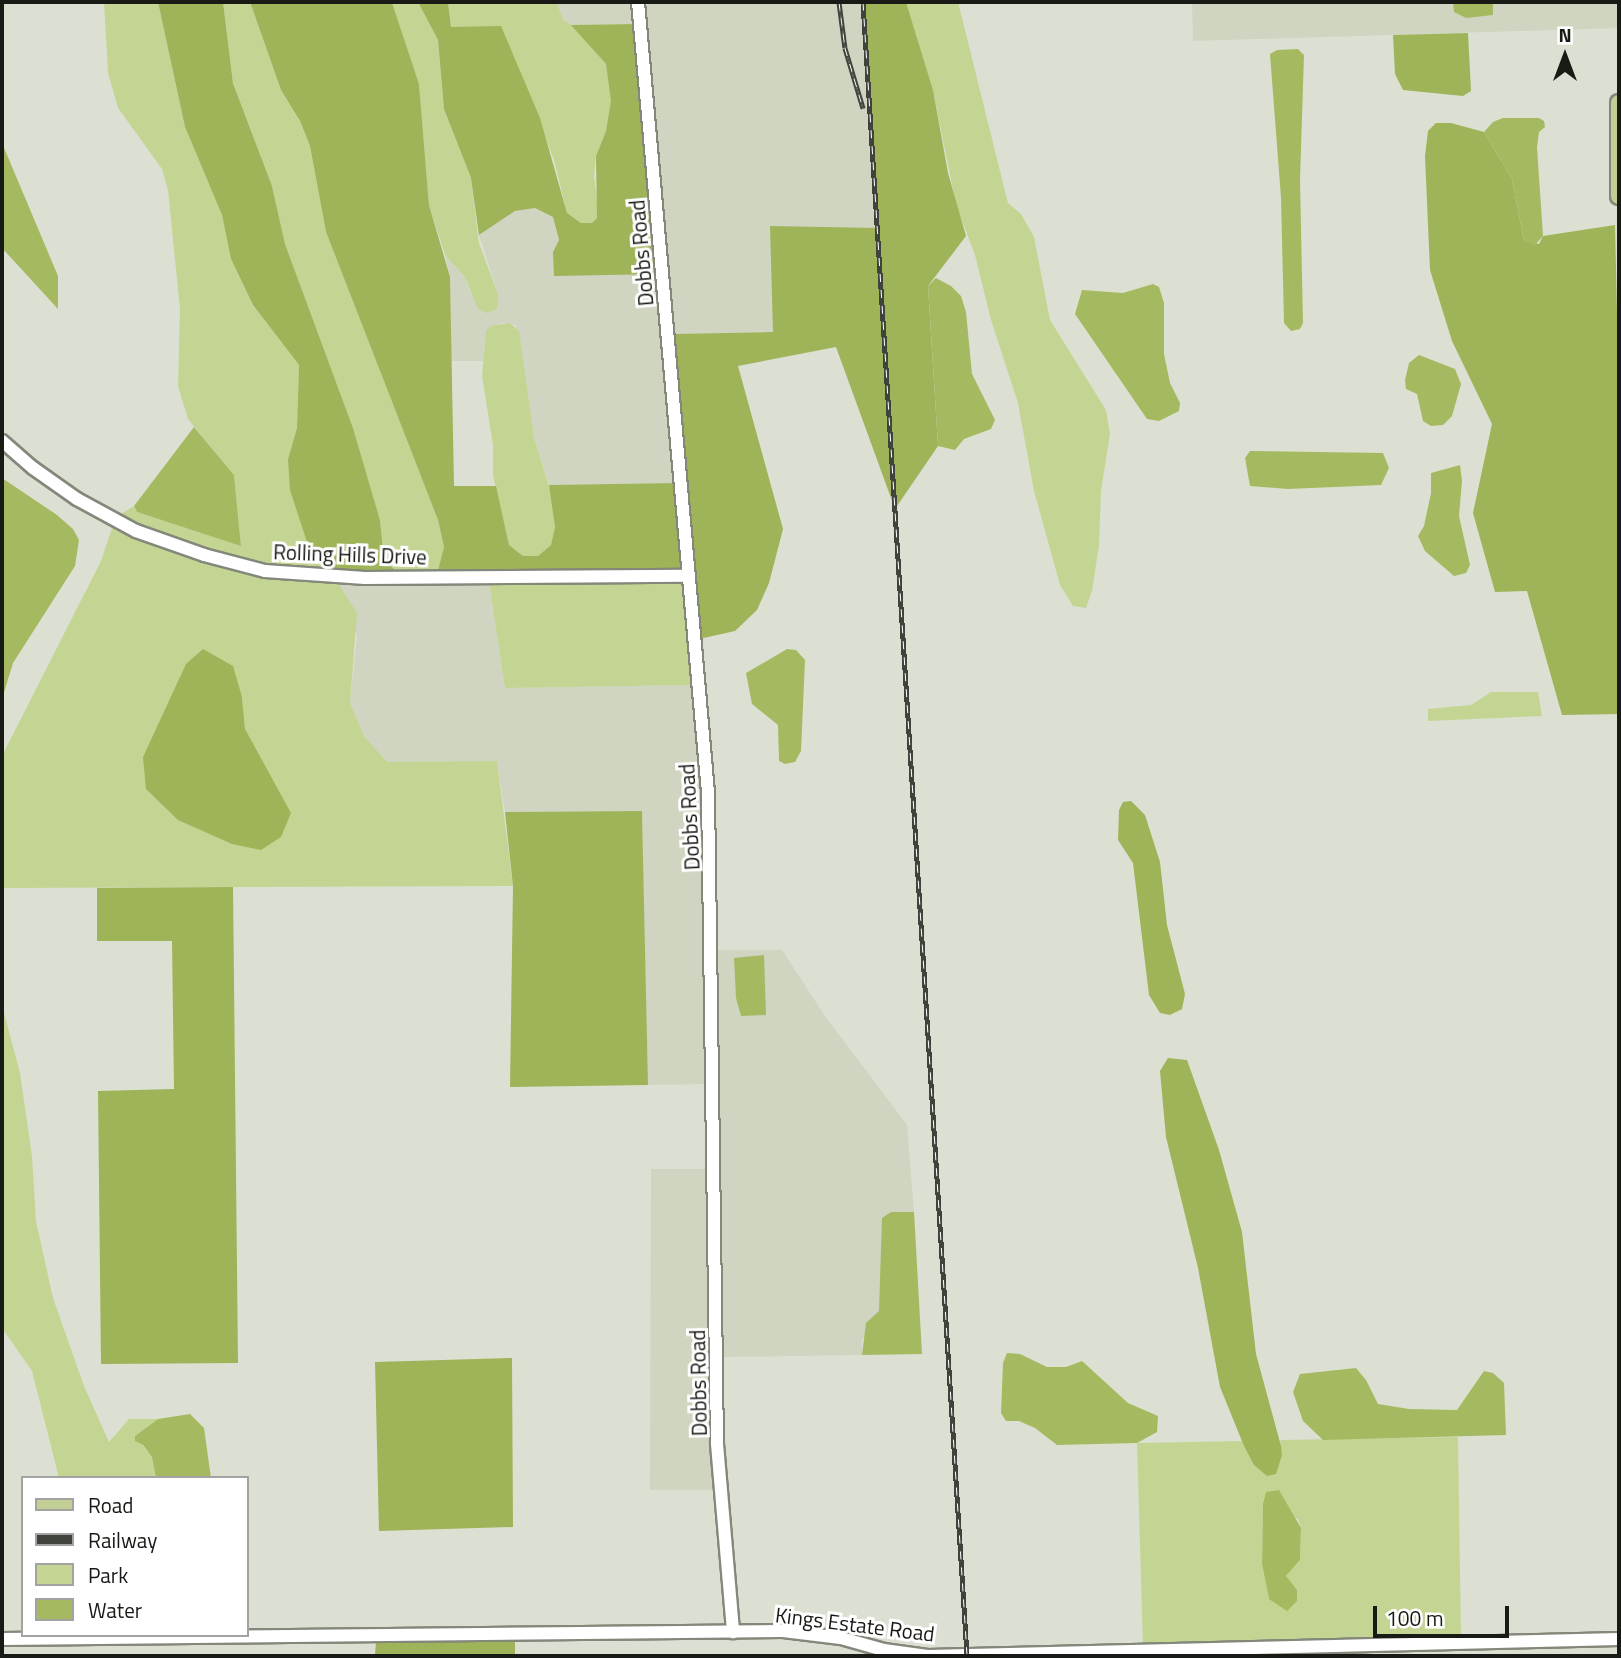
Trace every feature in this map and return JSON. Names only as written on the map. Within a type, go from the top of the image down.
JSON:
[{"type":"main road","points":[[1619,103],[1619,196]]},
{"type":"street","name":"Dobbs Road","points":[[638,2],[711,842],[718,1444],[733,1633]]},
{"type":"street","name":"Rolling Hills Drive","points":[[2,441],[33,468],[77,499],[115,520],[182,548],[265,571],[365,578],[689,576]]},
{"type":"street","name":"Kings Estate Road","points":[[248,1637],[804,1633],[928,1656],[1619,1639]]},
{"type":"street","name":"Kings Estate Road","points":[[2,1639],[246,1637]]},
{"type":"shaded area","points":[[158,2],[223,2],[233,83],[272,186],[285,244],[353,428],[380,520],[384,559],[397,572],[327,571],[307,542],[290,490],[288,459],[297,428],[299,365],[253,305],[231,259],[222,215],[185,127]]},
{"type":"shaded area","points":[[250,2],[392,3],[419,84],[429,205],[450,277],[454,486],[496,486],[509,545],[523,556],[538,556],[551,545],[555,527],[549,485],[677,483],[684,570],[438,570],[444,547],[438,520],[326,232],[310,146],[300,121],[281,90]]},
{"type":"shaded area","points":[[418,2],[448,2],[451,27],[501,26],[540,118],[567,213],[581,223],[592,223],[597,218],[596,156],[606,131],[611,101],[606,64],[571,25],[636,24],[658,274],[554,276],[553,252],[559,240],[553,217],[535,208],[515,211],[479,235],[471,178],[444,109],[438,40]]},
{"type":"shaded area","points":[[557,2],[634,2],[636,24],[571,25],[563,20]]},
{"type":"shaded area","points":[[643,2],[864,2],[878,228],[773,332],[673,334]]},
{"type":"shaded area","points":[[864,2],[906,2],[933,90],[948,173],[966,236],[928,286],[938,446],[895,509],[836,347],[738,366],[783,529],[769,583],[757,610],[735,631],[699,639],[673,334],[773,332],[770,226],[878,228]]},
{"type":"shaded area","points":[[1192,2],[1453,2],[1454,12],[1493,15],[1493,2],[1619,2],[1619,28],[1193,41]]},
{"type":"shaded area","points":[[1468,33],[1471,91],[1463,96],[1403,90],[1395,74],[1393,35]]},
{"type":"shaded area","points":[[1436,123],[1451,123],[1484,132],[1512,179],[1524,241],[1539,244],[1543,236],[1615,225],[1619,396],[1619,714],[1562,715],[1527,591],[1495,592],[1473,513],[1492,424],[1452,341],[1430,270],[1425,156],[1428,131]]},
{"type":"shaded area","points":[[535,208],[553,217],[559,240],[553,252],[658,274],[677,483],[549,485],[534,437],[516,325],[501,323],[486,332],[483,361],[451,361],[450,277],[445,255],[465,277],[472,296],[498,294],[479,235],[515,211]]},
{"type":"shaded area","points":[[337,582],[489,582],[505,688],[694,685],[704,792],[709,1084],[648,1085],[642,811],[505,812],[497,762],[386,762],[364,736],[350,703],[357,636]]},
{"type":"shaded area","points":[[203,649],[233,666],[242,697],[245,729],[291,813],[281,837],[261,850],[232,844],[178,820],[146,789],[143,757],[186,664]]},
{"type":"shaded area","points":[[1131,801],[1145,815],[1160,862],[1167,925],[1185,994],[1182,1009],[1170,1015],[1160,1013],[1149,995],[1133,863],[1118,840],[1119,810],[1123,802]]},
{"type":"shaded area","points":[[642,811],[648,1085],[510,1087],[513,886],[505,812]]},
{"type":"shaded area","points":[[233,887],[238,1363],[101,1364],[98,1091],[174,1089],[172,941],[97,941],[97,888]]},
{"type":"shaded area","points":[[717,950],[782,950],[825,1016],[907,1125],[914,1212],[891,1212],[879,1312],[862,1341],[862,1355],[721,1357]]},
{"type":"shaded area","points":[[1168,1058],[1187,1060],[1219,1150],[1242,1232],[1256,1354],[1281,1446],[1282,1455],[1276,1474],[1267,1476],[1254,1465],[1220,1387],[1198,1268],[1166,1137],[1160,1071]]},
{"type":"shaded area","points":[[651,1169],[710,1169],[717,1490],[650,1490]]},
{"type":"shaded area","points":[[512,1358],[513,1527],[379,1531],[375,1362]]},
{"type":"shaded area","points":[[515,1639],[515,1656],[375,1656],[376,1641]]},
{"type":"green space","points":[[104,2],[158,2],[185,127],[222,215],[231,259],[253,305],[299,365],[297,428],[288,459],[307,542],[327,571],[266,565],[205,550],[118,516],[134,506],[137,512],[241,545],[234,475],[188,419],[178,386],[180,309],[168,190],[162,169],[118,108],[108,73]]},
{"type":"green space","points":[[223,2],[250,2],[281,90],[300,121],[310,146],[326,232],[438,520],[444,547],[438,570],[434,572],[397,572],[384,559],[380,520],[353,428],[285,244],[272,186],[233,82]]},
{"type":"green space","points":[[390,2],[418,2],[438,40],[444,109],[471,178],[479,243],[498,294],[497,309],[487,313],[478,309],[465,277],[445,255],[429,205],[419,84]]},
{"type":"green space","points":[[448,2],[557,2],[563,20],[572,25],[606,64],[612,101],[606,131],[596,156],[594,176],[598,208],[597,218],[592,223],[581,223],[567,213],[554,160],[513,55],[451,27]]},
{"type":"green space","points":[[906,2],[958,2],[1008,203],[1021,214],[1034,237],[1050,320],[1106,410],[1110,434],[1101,491],[1099,545],[1092,591],[1086,608],[1073,606],[1060,585],[1034,491],[1018,403],[991,320],[975,255],[956,205],[933,90]]},
{"type":"green space","points":[[510,323],[519,331],[534,437],[551,493],[555,527],[551,545],[538,556],[523,556],[509,545],[493,476],[493,445],[482,376],[486,331],[490,326]]},
{"type":"green space","points":[[113,525],[264,576],[337,582],[357,613],[350,703],[364,736],[387,762],[497,761],[513,886],[2,888],[2,756],[101,561]],"holes":[[[242,697],[245,729],[262,762],[143,757]]]},
{"type":"green space","points":[[685,581],[694,685],[505,688],[489,582]]},
{"type":"green space","points":[[1491,692],[1538,692],[1542,716],[1428,721],[1428,709],[1471,705]]},
{"type":"green space","points":[[2,1005],[20,1073],[32,1156],[36,1221],[53,1298],[84,1386],[109,1442],[129,1419],[158,1419],[135,1436],[152,1457],[156,1476],[58,1476],[32,1371],[2,1328]]},
{"type":"green space","points":[[1458,1437],[1461,1638],[1143,1646],[1137,1443],[1242,1441],[1244,1446],[1281,1446],[1280,1440]],"holes":[[[1263,1504],[1298,1519],[1301,1528],[1300,1560],[1286,1576],[1288,1583],[1269,1599],[1262,1564]]]},
{"type":"water","points":[[1453,2],[1493,2],[1493,15],[1466,18],[1454,12]]},
{"type":"water","points":[[1298,49],[1304,55],[1300,180],[1303,323],[1300,329],[1291,331],[1284,323],[1281,198],[1270,54],[1277,50]]},
{"type":"water","points":[[1503,118],[1539,118],[1544,121],[1545,127],[1539,132],[1537,147],[1543,236],[1534,246],[1524,241],[1512,179],[1484,132],[1493,122]]},
{"type":"water","points":[[2,143],[58,276],[58,309],[2,248]]},
{"type":"water","points":[[936,278],[951,286],[961,296],[966,312],[972,374],[995,420],[991,429],[964,439],[955,450],[938,446],[928,286]]},
{"type":"water","points":[[1153,284],[1159,287],[1164,303],[1164,354],[1170,383],[1180,403],[1179,411],[1159,421],[1147,419],[1075,314],[1082,290],[1123,293]]},
{"type":"water","points":[[1419,355],[1455,369],[1461,384],[1452,416],[1443,425],[1431,426],[1423,421],[1417,394],[1406,389],[1409,363]]},
{"type":"water","points":[[194,427],[234,475],[241,546],[137,512],[134,506]]},
{"type":"water","points":[[1250,451],[1383,453],[1389,468],[1381,485],[1288,489],[1250,486],[1245,458]]},
{"type":"water","points":[[1460,465],[1462,481],[1459,516],[1470,565],[1466,573],[1454,576],[1425,551],[1418,536],[1424,526],[1431,493],[1431,473]]},
{"type":"water","points":[[2,478],[57,515],[73,529],[79,540],[75,566],[13,663],[2,699]]},
{"type":"water","points":[[787,649],[796,650],[805,660],[801,751],[795,762],[785,764],[779,761],[778,725],[752,704],[746,673]]},
{"type":"water","points":[[764,955],[766,1015],[741,1016],[736,998],[734,958]]},
{"type":"water","points":[[891,1212],[914,1212],[922,1354],[862,1355],[866,1323],[879,1311],[882,1218]]},
{"type":"water","points":[[1007,1353],[1020,1354],[1047,1367],[1066,1367],[1082,1361],[1128,1403],[1158,1416],[1157,1432],[1137,1443],[1057,1445],[1035,1428],[1019,1421],[1006,1421],[1001,1413],[1003,1363]]},
{"type":"water","points":[[1356,1368],[1366,1380],[1378,1404],[1409,1409],[1457,1410],[1484,1371],[1493,1373],[1504,1383],[1506,1435],[1323,1440],[1303,1421],[1293,1392],[1300,1374]]},
{"type":"water","points":[[190,1414],[204,1428],[211,1476],[156,1476],[152,1457],[143,1445],[135,1441],[135,1436],[158,1419]]},
{"type":"water","points":[[1279,1490],[1301,1528],[1300,1560],[1286,1576],[1297,1590],[1297,1601],[1287,1611],[1269,1599],[1262,1564],[1263,1504],[1266,1492]]},
{"type":"railway","points":[[839,2],[845,48],[863,108]]},
{"type":"railway","points":[[863,2],[967,1656]]}]
